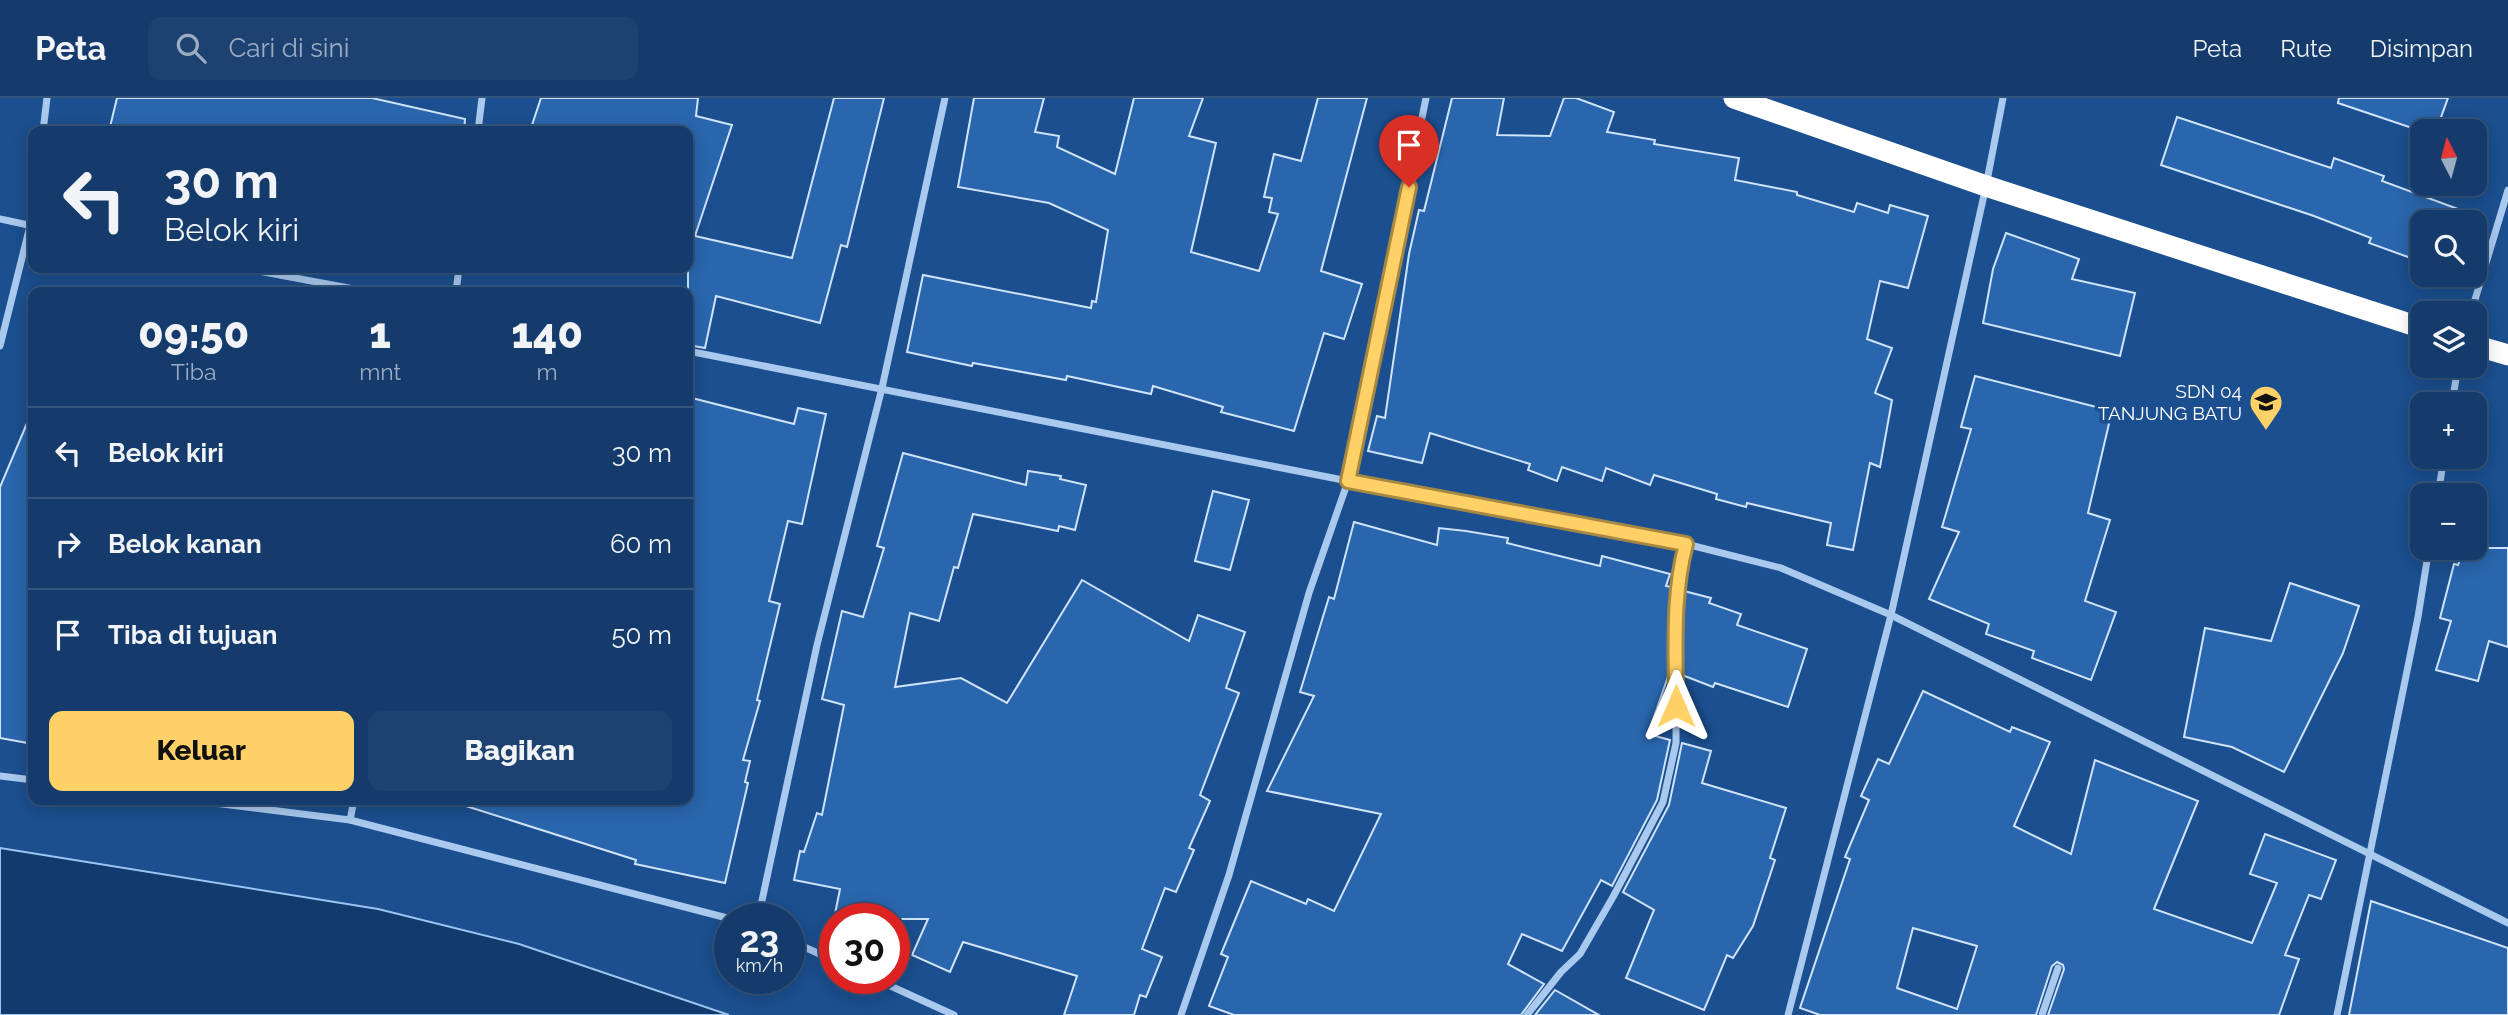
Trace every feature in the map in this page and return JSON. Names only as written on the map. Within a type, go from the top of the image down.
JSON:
[{"type":"highway","points":[[1734,98],[1986,186],[2410,324]]},
{"type":"highway","points":[[2487,349],[2508,355]]},
{"type":"street","points":[[44,126],[47,98]]},
{"type":"street","points":[[479,126],[482,98]]},
{"type":"street","points":[[761,903],[817,645],[882,388],[945,98]]},
{"type":"street","points":[[1181,1015],[1229,875],[1309,593],[1348,481],[1426,98]]},
{"type":"street","points":[[1788,1015],[1891,615],[2003,98]]},
{"type":"street","points":[[2475,301],[2508,190]]},
{"type":"street","points":[[0,219],[28,225]]},
{"type":"street","points":[[0,346],[28,238]]},
{"type":"street","points":[[269,273],[343,287]]},
{"type":"street","points":[[693,352],[1348,481],[1686,544],[1780,568],[1891,615],[2508,923]]},
{"type":"street","points":[[1527,1015],[1561,972],[1580,954],[1663,802],[1676,743],[1679,569],[1686,544]]},
{"type":"street","points":[[2337,1015],[2418,617],[2427,560]]},
{"type":"street","points":[[0,776],[28,779]]},
{"type":"street","points":[[230,805],[350,820],[714,915]]},
{"type":"street","points":[[350,820],[353,805]]},
{"type":"street","points":[[2042,1015],[2058,968]]},
{"type":"street","points":[[908,994],[954,1015]]},
{"type":"water","points":[[0,848],[378,909],[519,944],[729,1015],[0,1015]]},
{"type":"building","points":[[117,98],[372,98],[465,119],[464,126],[110,126]]},
{"type":"building","points":[[541,98],[698,98],[696,116],[732,125],[695,236],[792,258],[834,98],[884,98],[847,247],[841,245],[820,323],[716,296],[705,348],[693,346],[693,287],[688,287],[688,273],[693,273],[693,126],[532,126]]},
{"type":"building","points":[[974,98],[1044,98],[1035,132],[1059,136],[1057,147],[1115,174],[1134,98],[1203,98],[1189,136],[1216,143],[1191,252],[1259,271],[1278,214],[1269,212],[1272,198],[1264,197],[1274,154],[1301,161],[1318,98],[1367,98],[1321,271],[1362,284],[1344,339],[1324,333],[1294,431],[1221,412],[1223,407],[1153,386],[1151,394],[1067,376],[1066,380],[973,363],[972,366],[907,352],[923,275],[1091,308],[1092,301],[1096,302],[1108,230],[1049,203],[958,187]]},
{"type":"building","points":[[1452,98],[1504,98],[1497,135],[1550,136],[1564,98],[1576,98],[1614,112],[1607,132],[1655,140],[1654,144],[1739,158],[1735,180],[1797,192],[1797,195],[1854,212],[1857,203],[1888,213],[1890,205],[1928,216],[1908,288],[1880,281],[1867,339],[1892,348],[1875,393],[1892,400],[1880,467],[1870,463],[1853,550],[1827,545],[1831,523],[1747,503],[1746,507],[1716,499],[1717,494],[1654,475],[1650,485],[1606,468],[1602,481],[1562,467],[1557,481],[1528,470],[1530,464],[1430,433],[1422,463],[1368,451],[1377,416],[1385,418],[1409,254],[1419,210],[1424,211]]},
{"type":"building","points":[[2339,98],[2448,98],[2440,119],[2410,119],[2410,127],[2338,103]]},
{"type":"building","points":[[2177,117],[2331,168],[2334,158],[2384,176],[2382,181],[2410,191],[2410,196],[2423,196],[2461,210],[2410,210],[2410,258],[2369,243],[2371,238],[2314,216],[2161,165]]},
{"type":"building","points":[[2006,233],[2079,259],[2072,279],[2135,293],[2120,356],[1983,323],[1993,269]]},
{"type":"building","points":[[1975,376],[2112,411],[2088,513],[2110,520],[2085,601],[2116,612],[2091,680],[2032,658],[2034,651],[1986,634],[1989,624],[1929,599],[1959,532],[1942,527],[1971,429],[1961,427]]},
{"type":"building","points":[[693,398],[794,424],[798,408],[826,414],[802,524],[788,521],[769,601],[780,604],[757,700],[760,701],[743,760],[750,761],[745,782],[748,783],[725,883],[635,864],[636,860],[466,806],[693,805]]},
{"type":"building","points":[[28,421],[28,743],[0,738],[0,487]]},
{"type":"building","points":[[903,453],[1026,485],[1028,471],[1061,476],[1060,479],[1086,485],[1075,530],[1059,526],[1058,531],[973,514],[939,621],[910,613],[895,687],[961,678],[1007,703],[1082,580],[1189,641],[1198,615],[1245,632],[1226,688],[1239,693],[1200,795],[1210,801],[1189,848],[1194,850],[1176,892],[1165,888],[1142,949],[1162,957],[1146,997],[1140,995],[1134,1015],[1064,1015],[1077,976],[963,942],[950,972],[912,955],[928,919],[910,919],[910,903],[837,903],[840,889],[794,880],[800,851],[804,852],[817,813],[822,815],[844,705],[822,699],[842,611],[863,617],[884,548],[877,546]]},
{"type":"building","points":[[1213,491],[1249,500],[1230,570],[1195,561]]},
{"type":"building","points":[[1354,522],[1437,545],[1439,528],[1466,531],[1508,538],[1507,543],[1600,566],[1602,556],[1670,574],[1666,586],[1672,587],[1670,671],[1648,734],[1670,740],[1657,800],[1612,886],[1601,880],[1562,951],[1522,934],[1508,964],[1544,984],[1521,1015],[1234,1015],[1209,1006],[1228,957],[1221,954],[1251,881],[1306,904],[1308,899],[1334,911],[1381,814],[1267,791],[1314,696],[1300,692],[1329,597],[1334,599]]},
{"type":"building","points":[[2487,548],[2508,548],[2508,647],[2489,641],[2478,681],[2436,670],[2451,621],[2440,618],[2454,564],[2458,565],[2460,560],[2487,560]]},
{"type":"building","points":[[2290,583],[2359,606],[2343,653],[2284,772],[2232,747],[2184,737],[2205,628],[2271,641]]},
{"type":"building","points":[[1684,591],[1711,598],[1709,603],[1741,614],[1737,625],[1807,649],[1788,707],[1715,683],[1713,687],[1682,675]]},
{"type":"building","points":[[1923,691],[2010,732],[2012,727],[2050,742],[2014,826],[2071,854],[2095,760],[2198,801],[2154,909],[2252,943],[2277,883],[2250,874],[2265,834],[2336,860],[2321,899],[2309,895],[2285,955],[2299,959],[2279,1015],[2048,1015],[2064,969],[2063,965],[2057,962],[2052,966],[2036,1015],[1820,1015],[1800,1008],[1850,859],[1845,857],[1869,800],[1861,796],[1878,759],[1889,764]],"holes":[[[1913,928],[1977,946],[1957,1009],[1897,988]]]},
{"type":"building","points":[[1682,743],[1711,751],[1702,783],[1786,808],[1770,858],[1775,860],[1753,926],[1733,958],[1727,955],[1704,1010],[1626,978],[1654,910],[1623,892],[1669,805]]},
{"type":"building","points":[[2371,901],[2508,948],[2508,1015],[2349,1015]]},
{"type":"building","points":[[1555,990],[1599,1015],[1535,1015]]},
{"type":"place","name":"SDN 04 TANJUNG BATU","points":[[2266,432]]},
{"type":"route","points":[[1409,187],[1348,481],[1686,544],[1679,569],[1676,706]]}]
